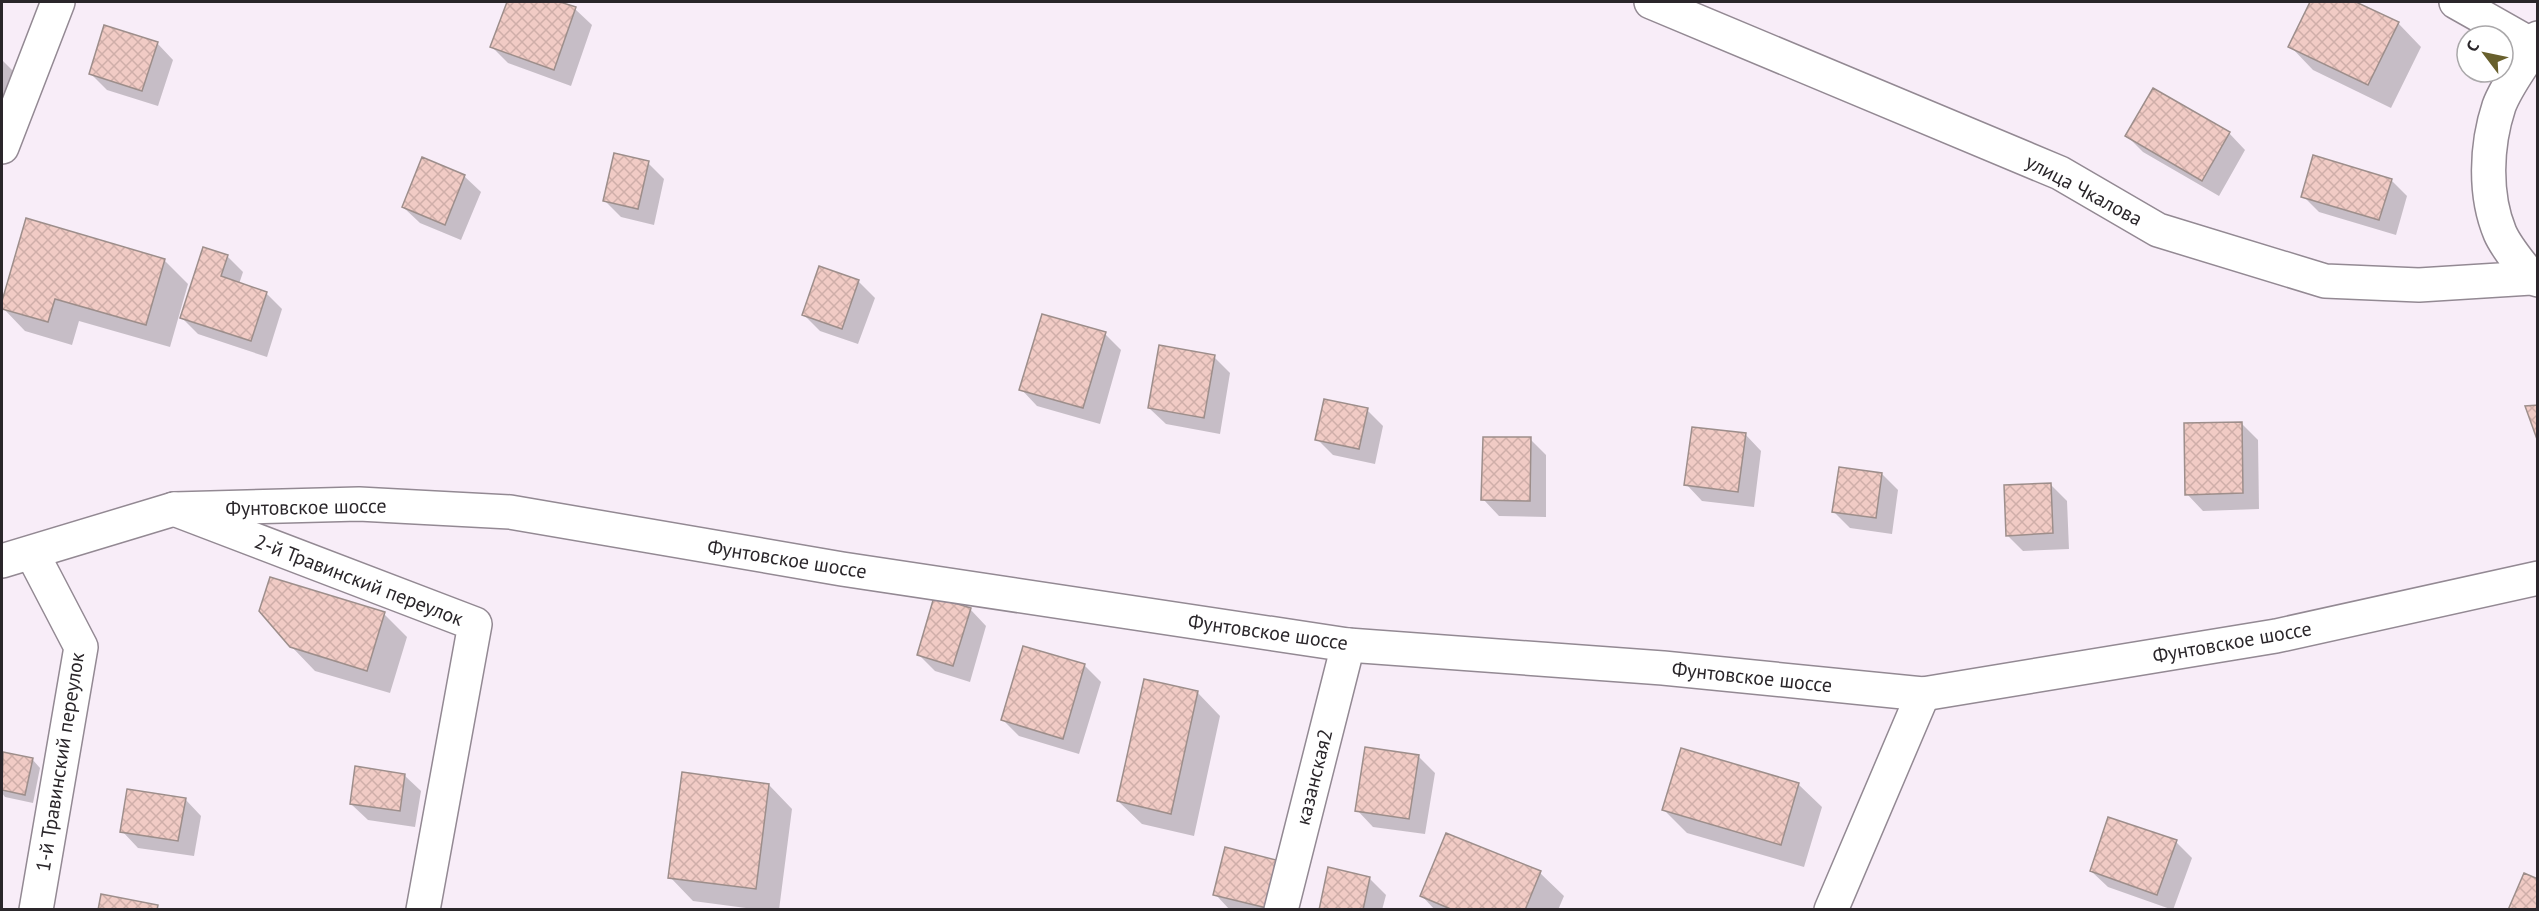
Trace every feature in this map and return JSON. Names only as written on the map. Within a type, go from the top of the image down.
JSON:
[{"type":"street","points":[[2,147],[58,2]]},
{"type":"street","name":"улица Чкалова","points":[[1651,2],[2060,174],[2158,230],[2325,281],[2419,285],[2535,279]]},
{"type":"street","points":[[2456,2],[2536,42],[2500,105],[2491,143],[2489,176],[2492,208],[2501,235],[2535,279]]},
{"type":"street","name":"Фунтовское шоссе","points":[[17,557],[174,509],[359,504],[510,512],[842,568],[1348,645],[1663,668],[1923,694],[2276,636],[2538,578]]},
{"type":"street","name":"2-й Травинский переулок","points":[[174,509],[475,624],[423,909]]},
{"type":"street","name":"1-й Травинский переулок","points":[[17,557],[81,647],[36,909]]},
{"type":"street","name":"казанская2","points":[[1281,909],[1348,645]]},
{"type":"street","points":[[1831,909],[1923,694]]},
{"type":"building","points":[[507,2],[560,2],[576,7],[554,70],[490,47]]},
{"type":"building","points":[[2310,2],[2356,2],[2399,22],[2368,85],[2288,47]]},
{"type":"building","points":[[104,25],[158,42],[142,91],[89,74]]},
{"type":"building","points":[[2153,88],[2230,132],[2202,181],[2125,136]]},
{"type":"building","points":[[614,153],[649,161],[638,209],[603,201]]},
{"type":"building","points":[[2313,155],[2392,179],[2379,220],[2301,197]]},
{"type":"building","points":[[422,157],[465,175],[445,225],[402,207]]},
{"type":"building","points":[[26,218],[165,259],[146,325],[55,299],[48,322],[2,309],[2,301]]},
{"type":"building","points":[[203,247],[228,255],[221,276],[267,292],[251,341],[180,318]]},
{"type":"building","points":[[819,266],[859,280],[842,329],[802,315]]},
{"type":"building","points":[[1042,314],[1106,332],[1083,408],[1019,390]]},
{"type":"building","points":[[1159,345],[1215,355],[1204,418],[1148,408]]},
{"type":"building","points":[[1324,399],[1368,408],[1359,449],[1315,440]]},
{"type":"building","points":[[2538,405],[2538,442],[2525,406]]},
{"type":"building","points":[[2242,422],[2243,493],[2185,495],[2184,423]]},
{"type":"building","points":[[1692,427],[1746,433],[1738,492],[1684,485]]},
{"type":"building","points":[[1483,437],[1531,437],[1530,501],[1481,500]]},
{"type":"building","points":[[1839,467],[1882,473],[1876,518],[1832,512]]},
{"type":"building","points":[[2051,483],[2053,533],[2006,536],[2004,485]]},
{"type":"building","points":[[270,577],[385,612],[367,671],[290,647],[259,611]]},
{"type":"building","points":[[934,597],[971,608],[953,666],[917,655]]},
{"type":"building","points":[[1023,646],[1085,664],[1063,739],[1001,720]]},
{"type":"building","points":[[1144,679],[1198,691],[1171,814],[1117,801]]},
{"type":"building","points":[[1365,747],[1419,755],[1409,819],[1355,811]]},
{"type":"building","points":[[1681,748],[1799,783],[1781,845],[1662,810]]},
{"type":"building","points":[[3,752],[33,758],[25,795],[2,790]]},
{"type":"building","points":[[355,766],[405,774],[400,811],[350,804]]},
{"type":"building","points":[[682,772],[769,784],[756,889],[668,878]]},
{"type":"building","points":[[127,789],[186,798],[178,841],[120,832]]},
{"type":"building","points":[[2108,817],[2177,840],[2157,895],[2090,871]]},
{"type":"building","points":[[1446,833],[1541,871],[1525,910],[1453,910],[1420,896]]},
{"type":"building","points":[[1225,847],[1280,861],[1267,908],[1213,895]]},
{"type":"building","points":[[1328,867],[1370,877],[1363,910],[1319,910]]},
{"type":"building","points":[[2524,873],[2538,879],[2538,910],[2508,910]]},
{"type":"building","points":[[101,894],[158,905],[157,910],[98,910]]}]
